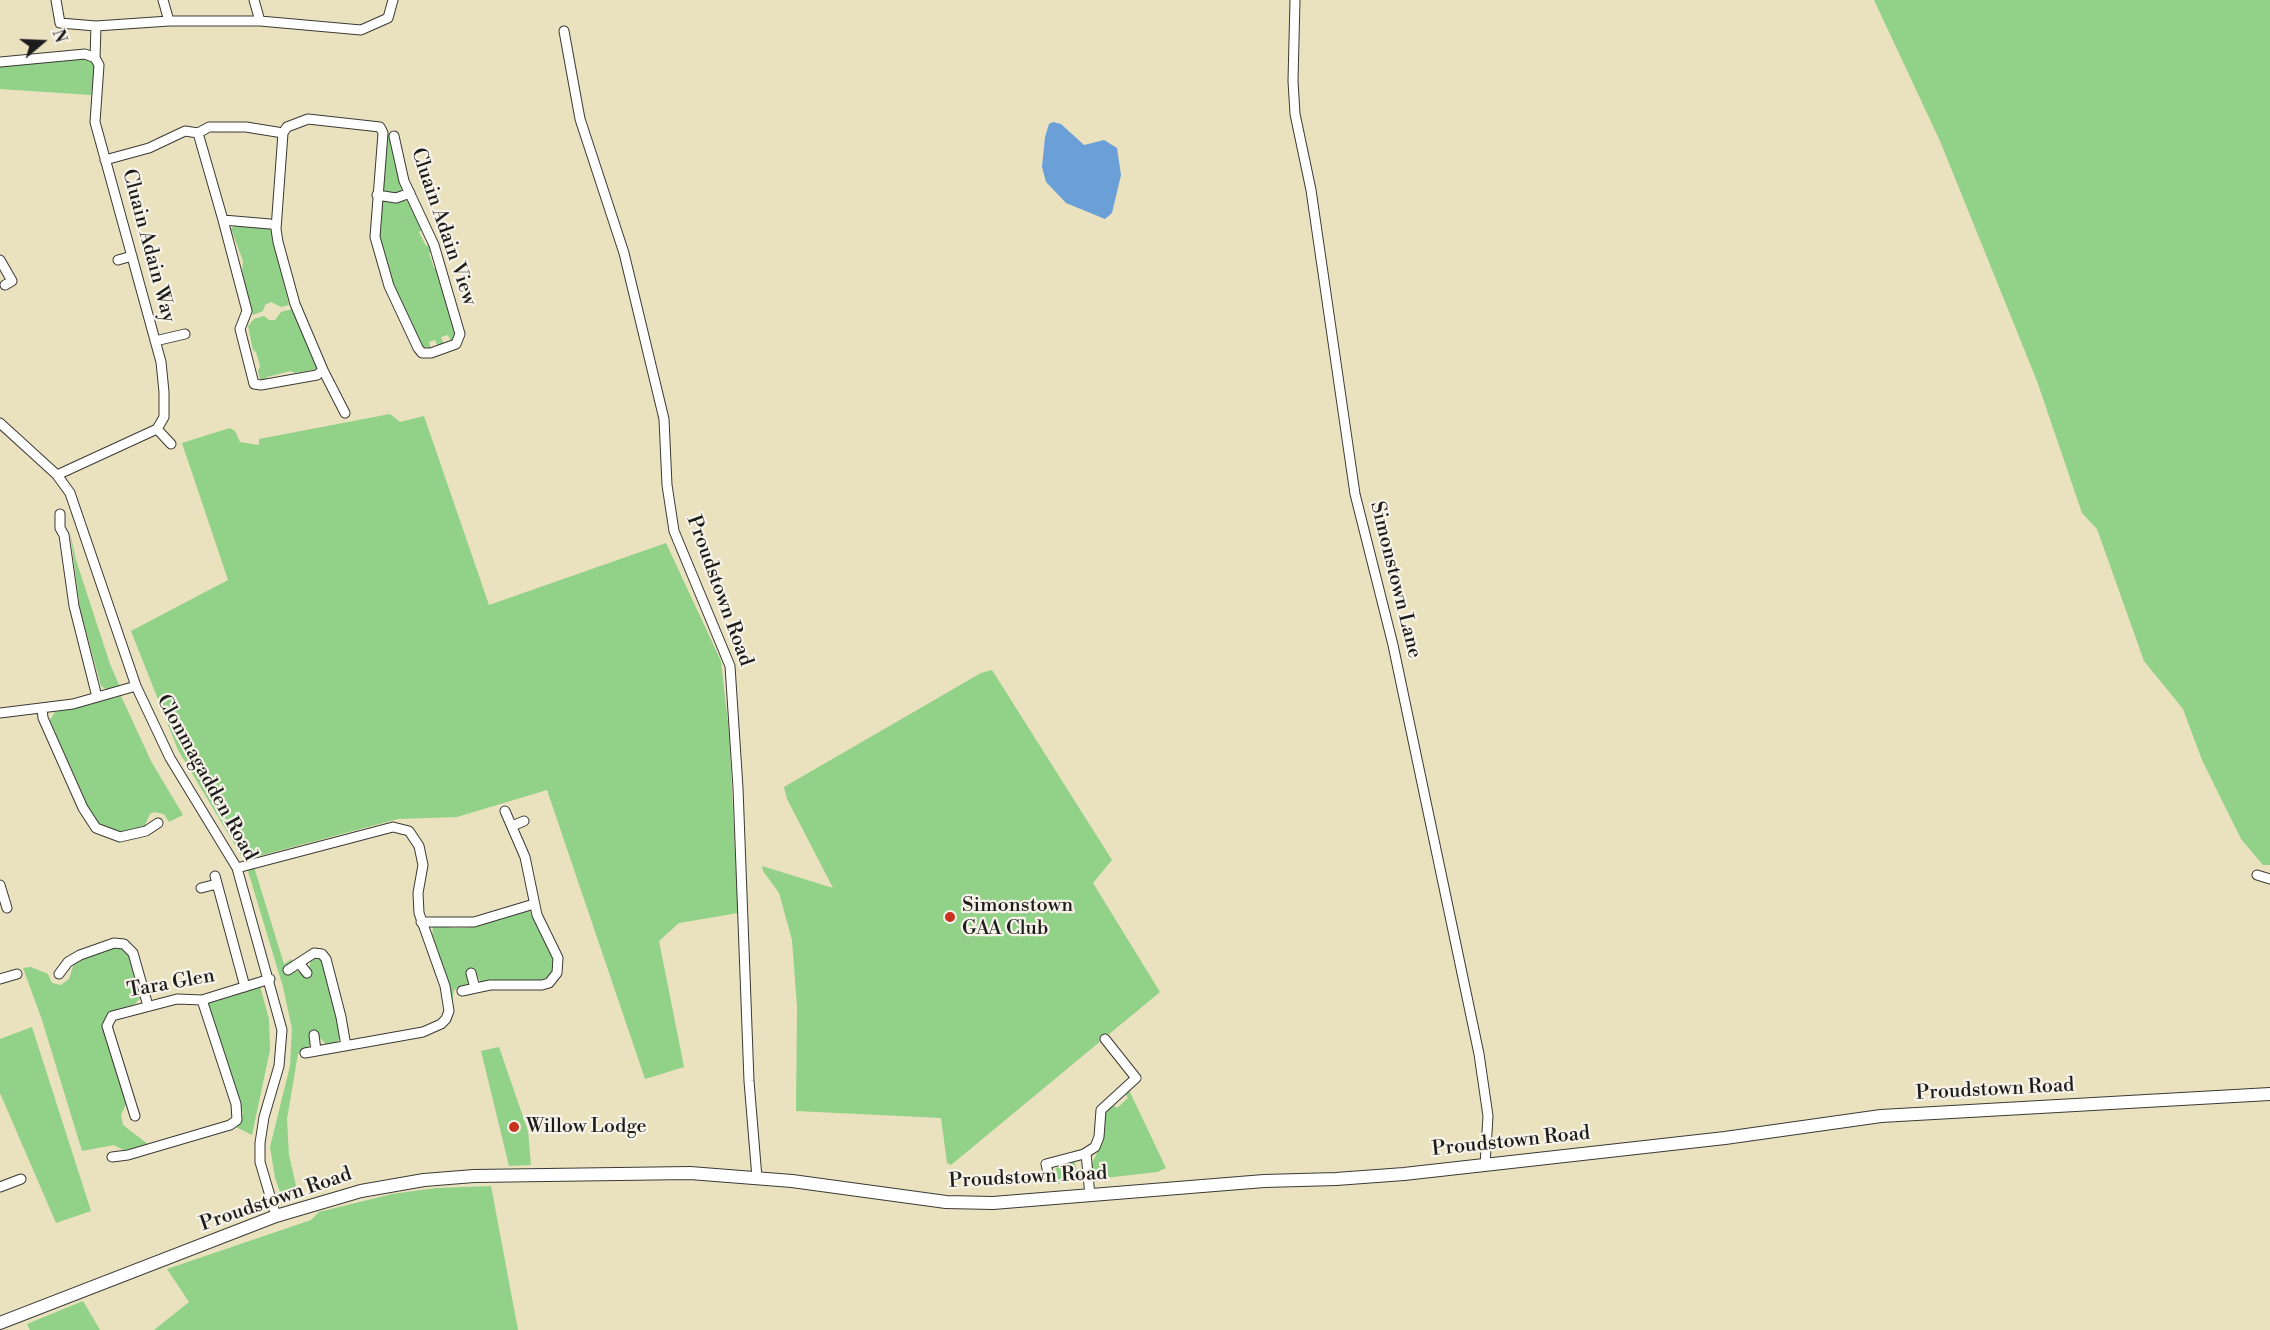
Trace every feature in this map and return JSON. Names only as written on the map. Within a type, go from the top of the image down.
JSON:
[{"type":"main road","name":"Proudstown Road","points":[[0,1323],[276,1216],[361,1191],[424,1180],[610,1173],[690,1173],[757,1178],[946,1202],[993,1203],[1264,1181],[1336,1179],[1485,1165],[1944,1110],[2149,1103],[2270,1094]]},
{"type":"street","points":[[56,0],[60,23],[96,26],[169,21],[261,21],[361,30],[388,18],[393,0]]},
{"type":"street","points":[[162,0],[169,21]]},
{"type":"street","points":[[254,0],[261,21]]},
{"type":"street","name":"Simonstown Lane","points":[[1295,0],[1293,81],[1295,114],[1311,190],[1354,494],[1393,645],[1479,1054],[1488,1116],[1485,1165]]},
{"type":"street","name":"Cluain Adain Way","points":[[96,26],[95,58],[99,71],[95,122],[155,341],[164,392],[164,417],[157,429]]},
{"type":"street","name":"Proudstown Road","points":[[564,31],[580,119],[624,253],[664,419],[667,485],[674,531],[730,666],[738,788],[749,1081],[757,1178]]},
{"type":"street","points":[[0,62],[85,54],[95,58]]},
{"type":"street","name":"Cluain Adain View","points":[[283,133],[287,127],[308,119],[380,127],[383,133],[375,237],[384,275],[418,348],[422,353],[431,353],[456,344],[460,334],[434,245],[404,181],[394,136]]},
{"type":"street","points":[[105,160],[149,148],[185,131],[198,133],[209,127],[223,126],[283,133],[276,229],[278,242],[295,304],[323,370],[345,413]]},
{"type":"street","points":[[198,133],[224,220],[247,311],[240,329],[254,384],[317,375],[323,370]]},
{"type":"street","points":[[377,195],[396,198],[410,194]]},
{"type":"street","points":[[224,220],[270,224]]},
{"type":"street","points":[[118,260],[132,256]]},
{"type":"street","points":[[0,260],[12,281],[5,285]]},
{"type":"street","points":[[155,341],[186,334]]},
{"type":"street","name":"Clonmagadden Road","points":[[0,423],[57,475],[70,493],[136,686],[170,758],[237,868],[270,979],[283,1035],[279,1066],[264,1117],[260,1162],[276,1216]]},
{"type":"street","points":[[57,475],[157,429],[171,444]]},
{"type":"street","points":[[60,514],[60,528],[64,535],[74,606],[97,697]]},
{"type":"street","points":[[1,710],[73,704],[136,686]]},
{"type":"street","points":[[42,708],[43,718],[83,808],[96,828],[120,837],[146,831],[158,824]]},
{"type":"street","points":[[462,991],[503,984],[542,985],[553,979],[557,973],[558,958],[534,904],[529,872],[505,812]]},
{"type":"street","points":[[512,826],[524,821]]},
{"type":"street","points":[[237,868],[393,827],[402,827],[415,838],[421,855],[423,875],[418,901],[421,922],[445,986],[448,1011],[446,1019],[441,1024],[423,1032],[305,1053]]},
{"type":"street","points":[[2257,875],[2270,879]]},
{"type":"street","points":[[201,888],[216,880],[245,987]]},
{"type":"street","points":[[0,885],[4,902]]},
{"type":"street","points":[[421,922],[474,922],[534,904]]},
{"type":"street","points":[[59,974],[68,962],[80,955],[114,943],[124,944],[133,953],[148,1006]]},
{"type":"street","points":[[288,970],[319,952],[326,959],[346,1046]]},
{"type":"street","points":[[299,963],[307,974]]},
{"type":"street","points":[[471,973],[475,988]]},
{"type":"street","points":[[0,980],[17,974]]},
{"type":"street","name":"Tara Glen","points":[[135,1116],[107,1021],[119,1012],[187,998],[202,1000],[270,979]]},
{"type":"street","points":[[112,1157],[128,1155],[230,1125],[237,1120],[236,1104],[202,1000]]},
{"type":"street","points":[[314,1035],[316,1051]]},
{"type":"street","points":[[1049,1177],[1046,1164],[1086,1153],[1097,1142],[1099,1116],[1104,1104],[1136,1078],[1105,1039]]},
{"type":"street","points":[[1086,1153],[1090,1196]]},
{"type":"street","points":[[0,1187],[21,1179]]},
{"type":"green space","points":[[1874,0],[2270,0],[2270,865],[2263,865],[2241,839],[2202,760],[2183,709],[2144,661],[2097,529],[2082,513],[2037,381],[1940,141]]},
{"type":"green space","points":[[87,57],[95,64],[91,95],[0,89],[0,64]]},
{"type":"green space","points":[[388,133],[402,188],[400,193],[384,191],[382,185]]},
{"type":"green space","points":[[384,200],[409,201],[423,229],[419,232],[426,246],[430,244],[433,252],[429,253],[434,268],[437,268],[456,334],[455,339],[451,342],[448,335],[441,337],[444,345],[438,347],[435,340],[429,342],[431,349],[421,346],[390,277],[378,233],[380,203]]},
{"type":"green space","points":[[234,226],[271,229],[289,305],[281,307],[271,302],[265,305],[263,311],[253,315],[242,274],[243,261],[231,229]]},
{"type":"green space","points":[[292,309],[317,369],[295,373],[291,371],[267,377],[265,380],[260,379],[258,371],[260,366],[256,352],[253,350],[248,326],[254,319],[264,316],[269,320],[275,320],[281,312]]},
{"type":"green space","points":[[390,414],[400,422],[424,416],[489,605],[666,543],[721,661],[729,732],[738,913],[679,923],[659,941],[684,1067],[645,1079],[547,790],[457,817],[398,819],[244,860],[178,750],[131,631],[228,580],[182,443],[230,428],[235,431],[240,442],[259,445],[259,439]]},
{"type":"green space","points":[[70,532],[76,560],[110,664],[120,687],[109,691],[101,686],[80,609]]},
{"type":"green space","name":"Simonstown GAA Club","points":[[992,670],[1112,860],[1093,883],[1160,992],[951,1165],[947,1163],[941,1118],[796,1111],[797,1006],[792,940],[779,893],[763,871],[762,866],[833,888],[787,799],[784,787],[981,673]]},
{"type":"green space","points":[[121,696],[151,761],[183,815],[169,822],[164,814],[154,812],[150,814],[144,827],[123,833],[100,826],[93,818],[50,720],[55,712]]},
{"type":"green space","points":[[254,867],[284,964],[292,959],[292,971],[303,972],[309,969],[311,959],[319,957],[323,960],[341,1035],[337,1042],[326,1044],[317,1035],[310,1036],[310,1045],[298,1054],[287,1119],[289,1155],[299,1199],[284,1203],[275,1178],[270,1147],[290,1066],[292,1029],[283,987],[248,871]]},
{"type":"green space","points":[[529,910],[555,960],[553,975],[538,981],[481,982],[475,972],[468,974],[469,984],[454,990],[452,1001],[447,978],[432,938],[433,925],[455,928],[475,927]]},
{"type":"green space","points":[[119,946],[129,954],[141,997],[135,1004],[107,1014],[102,1027],[127,1102],[121,1115],[123,1125],[149,1145],[125,1151],[114,1145],[82,1151],[42,1020],[23,968],[31,967],[48,974],[52,983],[61,985],[69,979],[74,963],[100,951]]},
{"type":"green space","points":[[260,986],[269,1019],[270,1050],[252,1135],[236,1127],[243,1113],[208,1006],[211,1001]]},
{"type":"green space","points":[[32,1027],[91,1211],[56,1223],[0,1093],[0,1039]]},
{"type":"green space","points":[[499,1047],[528,1131],[531,1165],[509,1166],[481,1051]]},
{"type":"green space","points":[[1129,1090],[1166,1168],[1157,1172],[1105,1178],[1099,1170],[1093,1171],[1091,1165],[1103,1141],[1105,1109],[1111,1103],[1117,1108],[1128,1098],[1125,1093]]},
{"type":"green space","points":[[1074,1160],[1078,1173],[1076,1177],[1058,1184],[1056,1168]]},
{"type":"green space","points":[[491,1186],[518,1330],[154,1330],[189,1302],[167,1269],[311,1220],[319,1212],[392,1194],[436,1188]]},
{"type":"green space","points":[[83,1301],[100,1330],[30,1330],[27,1324]]},
{"type":"water","points":[[1053,122],[1061,124],[1084,145],[1104,140],[1117,148],[1121,175],[1112,213],[1105,219],[1066,203],[1046,182],[1042,167],[1045,137],[1049,124]]},
{"type":"place","name":"Simonstown GAA Club","points":[[950,917]]},
{"type":"place","name":"Willow Lodge","points":[[514,1127]]}]
